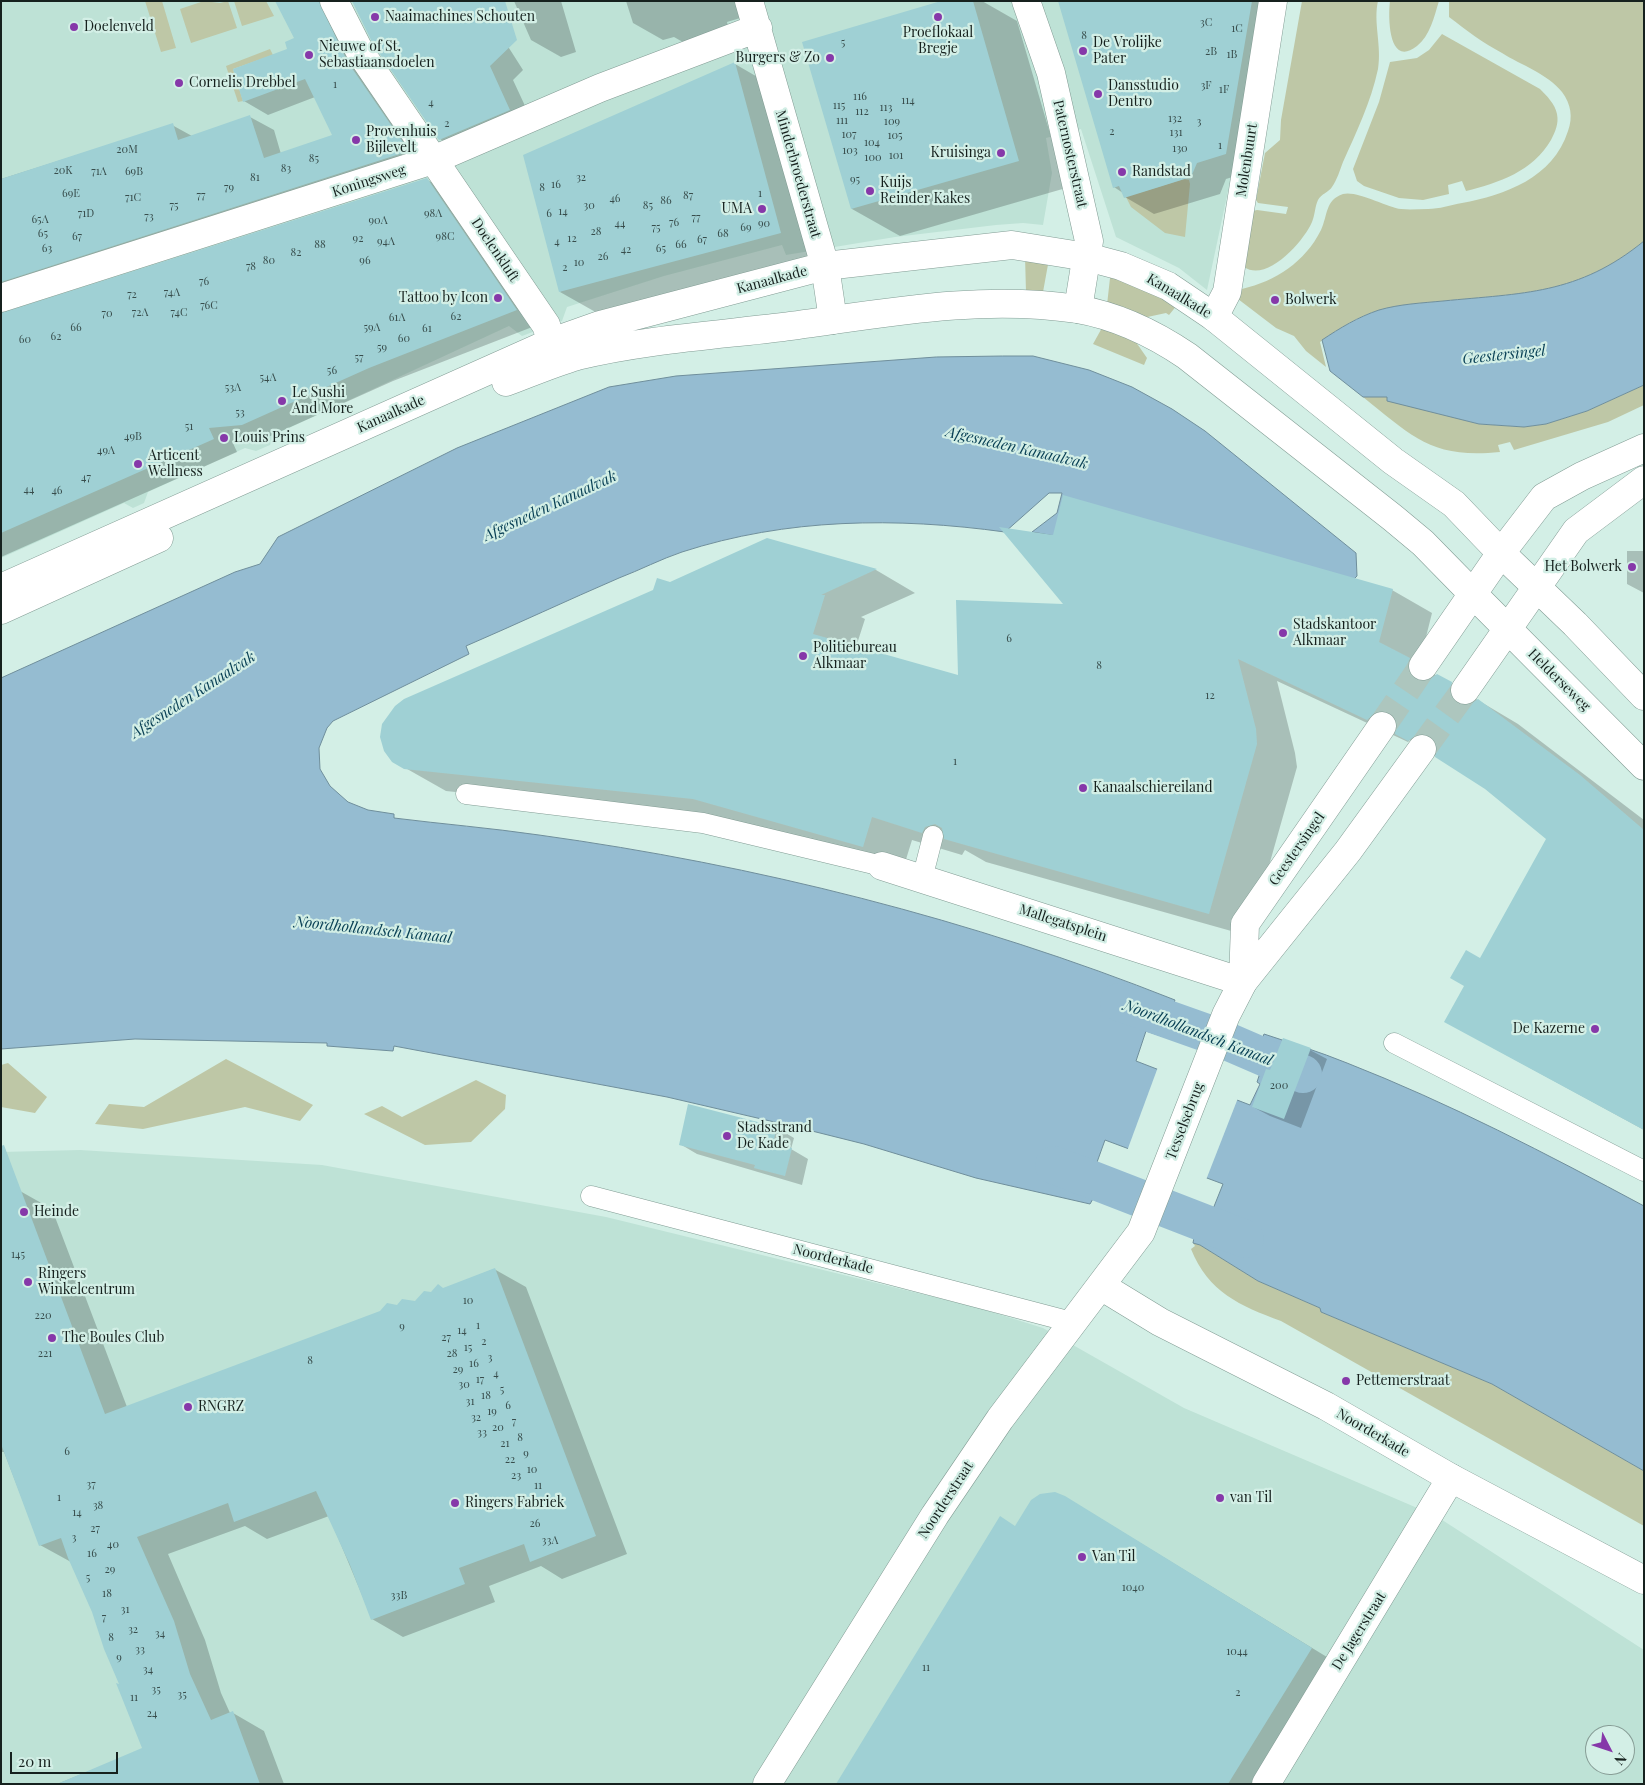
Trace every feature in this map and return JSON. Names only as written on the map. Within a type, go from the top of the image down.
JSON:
[{"type":"street","name":"Doelenkluft","points":[[334,1],[360,52],[546,325],[552,342]]},
{"type":"street","points":[[749,1],[758,28]]},
{"type":"street","name":"Paternosterstraat","points":[[1026,1],[1051,73],[1084,212],[1089,241],[1078,310]]},
{"type":"street","name":"Molenbuurt","points":[[1214,317],[1227,292],[1273,1]]},
{"type":"street","name":"Koningsweg","points":[[1,298],[433,160],[600,88],[758,28]]},
{"type":"street","name":"Minderbroederstraat","points":[[758,28],[824,266],[833,320]]},
{"type":"street","name":"Kanaalkade","points":[[1,588],[552,342],[600,325],[824,266],[1012,245],[1087,257],[1150,276],[1214,317],[1393,461],[1454,504],[1501,553]]},
{"type":"street","name":"Kanaalkade","points":[[1,610],[426,416],[545,366],[607,350],[949,305],[1012,303],[1078,310],[1129,323],[1165,341],[1317,457],[1423,543],[1473,594]]},
{"type":"street","points":[[1423,666],[1501,553],[1544,497],[1582,476],[1644,448]]},
{"type":"street","points":[[1464,690],[1576,531],[1644,480]]},
{"type":"street","points":[[1501,553],[1538,587],[1644,696]]},
{"type":"street","name":"Helderseweg","points":[[1473,594],[1644,766]]},
{"type":"street","name":"Geestersingel","points":[[1243,982],[1245,924],[1382,726]]},
{"type":"street","name":"Geestersingel","points":[[1226,1015],[1243,982],[1348,851],[1422,749]]},
{"type":"street","name":"Mallegatsplein","points":[[882,866],[1243,982]]},
{"type":"street","name":"Tesselsebrug","points":[[1143,1228],[1226,1015]]},
{"type":"street","name":"Noorderstraat","points":[[767,1784],[935,1515],[1000,1419],[1075,1323],[1143,1228]]},
{"type":"street","name":"Noorderkade","points":[[1101,1286],[1160,1322],[1326,1406],[1452,1478],[1644,1580]]},
{"type":"street","name":"De Jagerstraat","points":[[1266,1784],[1452,1478]]},
{"type":"lane","points":[[466,794],[703,823],[882,866]]},
{"type":"lane","points":[[922,878],[933,836]]},
{"type":"lane","points":[[1394,1043],[1644,1171]]},
{"type":"lane","name":"Noorderkade","points":[[591,1196],[1075,1323]]},
{"type":"shaded area","points":[[1,1],[1262,1],[1231,177],[1207,290],[1179,268],[1116,237],[1081,129],[1046,138],[1052,173],[1043,225],[1023,223],[996,225],[895,237],[786,255],[782,245],[664,276],[567,307],[562,321],[522,336],[509,326],[274,435],[270,445],[256,451],[245,448],[148,492],[144,503],[133,508],[124,503],[1,558]]},
{"type":"shaded area","points":[[145,1],[162,1],[176,48],[161,52]]},
{"type":"shaded area","points":[[204,1],[220,3],[228,1],[237,28],[191,43],[180,9]]},
{"type":"shaded area","points":[[234,1],[266,1],[274,16],[242,26]]},
{"type":"shaded area","points":[[1302,1],[1378,1],[1376,17],[1379,52],[1378,69],[1358,129],[1337,178],[1331,189],[1318,200],[1308,230],[1284,258],[1274,265],[1253,270],[1244,267],[1253,211],[1286,214],[1288,207],[1258,203],[1256,200],[1265,153],[1280,140],[1281,120]]},
{"type":"shaded area","points":[[1390,1],[1439,1],[1431,26],[1425,37],[1417,46],[1407,51],[1400,51],[1395,46],[1392,38],[1389,18]]},
{"type":"shaded area","points":[[1449,1],[1644,1],[1644,241],[1620,259],[1597,272],[1573,282],[1525,293],[1404,305],[1364,316],[1349,323],[1320,342],[1326,367],[1306,351],[1294,336],[1276,328],[1238,299],[1242,289],[1278,275],[1307,252],[1321,230],[1333,200],[1349,193],[1401,209],[1428,209],[1478,200],[1526,182],[1551,161],[1561,147],[1568,131],[1570,111],[1562,92],[1542,75],[1488,45],[1449,17]]},
{"type":"shaded area","points":[[1442,34],[1540,89],[1553,104],[1557,114],[1557,125],[1551,140],[1544,151],[1525,168],[1503,180],[1466,191],[1462,181],[1448,185],[1449,194],[1423,200],[1399,198],[1364,186],[1357,181],[1353,169],[1379,102],[1390,62],[1417,58],[1429,50]]},
{"type":"shaded area","points":[[270,49],[273,55],[233,69],[243,101],[238,102],[226,66]]},
{"type":"shaded area","points":[[1184,179],[1189,180],[1190,184],[1185,237],[1165,233],[1131,207],[1125,195],[1142,192]]},
{"type":"shaded area","points":[[1025,256],[1049,259],[1043,292],[1026,292]]},
{"type":"shaded area","points":[[1113,275],[1178,304],[1169,315],[1166,313],[1138,319],[1107,305],[1110,278]]},
{"type":"shaded area","points":[[1103,326],[1131,335],[1147,358],[1144,365],[1093,344]]},
{"type":"shaded area","points":[[1644,385],[1644,405],[1608,422],[1514,450],[1510,442],[1498,445],[1500,452],[1477,453],[1457,452],[1425,442],[1410,434],[1363,397],[1387,397],[1387,400],[1479,424],[1524,427],[1546,424],[1587,411]]},
{"type":"shaded area","points":[[226,1059],[313,1105],[300,1121],[245,1107],[143,1129],[95,1124],[109,1104],[144,1107]]},
{"type":"shaded area","points":[[8,1063],[47,1097],[35,1113],[1,1107],[1,1065]]},
{"type":"shaded area","points":[[476,1080],[506,1095],[505,1109],[471,1142],[425,1145],[364,1114],[382,1106],[402,1117]]},
{"type":"shaded area","points":[[80,1150],[322,1165],[606,1217],[979,1308],[1043,1328],[1184,1408],[1436,1516],[1644,1650],[1644,1784],[1,1784],[1,1152]]},
{"type":"shaded area","points":[[1193,1243],[1200,1245],[1258,1281],[1320,1308],[1321,1312],[1492,1384],[1644,1471],[1644,1526],[1281,1321],[1227,1296],[1206,1276],[1198,1264],[1191,1249],[1195,1246]]},
{"type":"water","points":[[1644,241],[1644,385],[1587,411],[1546,424],[1524,427],[1479,424],[1387,401],[1387,397],[1363,397],[1330,371],[1322,340],[1349,323],[1371,313],[1403,305],[1524,293],[1572,282],[1620,259]]},
{"type":"water","name":"Afgesneden Kanaalvak","points":[[1033,356],[1089,370],[1132,387],[1172,409],[1205,431],[1356,553],[1357,576],[1354,579],[1101,544],[1032,532],[1057,513],[1062,493],[1049,493],[1005,532],[964,527],[883,523],[842,524],[761,532],[674,555],[466,646],[469,654],[333,721],[327,728],[319,748],[320,769],[330,786],[348,802],[368,810],[394,814],[394,818],[539,835],[701,862],[862,898],[1020,944],[1175,1000],[1161,1036],[1146,1031],[1136,1061],[1250,1105],[1260,1084],[1257,1082],[1262,1067],[1253,1063],[1264,1034],[1337,1059],[1423,1095],[1534,1148],[1644,1206],[1644,1471],[1492,1384],[1321,1312],[1320,1308],[1258,1281],[1200,1245],[1193,1243],[1200,1205],[1213,1209],[1223,1184],[1105,1140],[1096,1165],[1109,1171],[1090,1204],[976,1178],[864,1144],[667,1097],[394,1046],[393,1051],[327,1046],[327,1043],[135,1039],[1,1049],[1,678],[235,572],[260,564],[278,537],[457,448],[609,387],[676,376],[936,357]]},
{"type":"pier","points":[[1158,1067],[1238,1098],[1206,1180],[1127,1151]]},
{"type":"building","points":[[275,1],[319,1],[347,61],[409,151],[1,282],[1,179],[173,123],[178,140],[250,115],[264,158],[332,135],[305,79],[243,102],[233,69],[287,49],[285,42],[294,38]]},
{"type":"building","points":[[352,1],[505,1],[517,40],[490,66],[510,110],[439,140],[373,44]]},
{"type":"building","points":[[941,1],[973,1],[1019,161],[851,209],[802,42]]},
{"type":"building","points":[[1058,1],[1252,1],[1226,154],[1197,163],[1191,177],[1124,198],[1119,186],[1113,188]]},
{"type":"building","points":[[735,62],[781,233],[559,292],[523,155]]},
{"type":"building","points":[[427,178],[517,310],[369,368],[242,425],[209,428],[214,439],[1,533],[1,313]]},
{"type":"building","points":[[1063,495],[1393,589],[1379,642],[1410,658],[1407,665],[1414,679],[1421,681],[1429,680],[1437,674],[1452,682],[1451,696],[1456,703],[1464,706],[1478,699],[1580,775],[1644,830],[1644,1130],[1444,1022],[1464,986],[1450,978],[1466,950],[1480,958],[1546,839],[1485,789],[1435,757],[1436,743],[1431,736],[1424,734],[1416,735],[1408,741],[1395,734],[1396,720],[1390,713],[1384,711],[1376,712],[1367,720],[1238,659],[1256,729],[1257,744],[1209,914],[944,839],[942,828],[935,824],[925,827],[922,833],[872,817],[863,847],[693,799],[404,769],[392,762],[384,751],[380,737],[382,724],[395,706],[404,699],[653,590],[657,578],[670,582],[767,538],[877,569],[821,595],[825,595],[813,634],[958,675],[956,600],[1063,604],[999,527],[1053,535]]},
{"type":"building","points":[[1283,1038],[1311,1048],[1284,1119],[1252,1107],[1266,1069],[1270,1070]]},
{"type":"building","points":[[688,1104],[777,1127],[773,1143],[792,1148],[785,1176],[754,1168],[755,1165],[679,1145]]},
{"type":"building","name":"Ringers Fabriek","points":[[4,1145],[105,1414],[380,1311],[387,1303],[397,1305],[402,1299],[415,1301],[424,1291],[431,1292],[438,1284],[443,1288],[495,1268],[596,1536],[530,1562],[524,1544],[459,1568],[465,1584],[371,1620],[350,1565],[316,1491],[234,1522],[228,1503],[137,1537],[174,1621],[190,1674],[211,1720],[233,1711],[260,1784],[57,1784],[142,1748],[116,1683],[119,1684],[104,1649],[92,1612],[61,1538],[39,1546],[1,1444],[1,1146]]},
{"type":"building","points":[[1055,1492],[1065,1496],[1312,1648],[1228,1784],[836,1784],[1000,1516],[1015,1526],[1031,1500],[1040,1494]]},
{"type":"waterway","name":"Noordhollandsch Kanaal","points":[[1119,1002],[1215,1036],[1303,1074]]},
{"type":"waterway","name":"Noordhollandsch Kanaal","points":[[1054,1165],[1245,1239]]},
{"type":"tunnel","points":[[1382,726],[1423,666]]},
{"type":"tunnel","points":[[1422,749],[1465,690]]},
{"type":"place","name":"Naaimachines Schouten","points":[[375,17]]},
{"type":"place","name":"Proeflokaal Bregje","points":[[938,17]]},
{"type":"place","name":"Doelenveld","points":[[74,27]]},
{"type":"place","name":"De Vrolijke Pater","points":[[1083,51]]},
{"type":"place","name":"Nieuwe of St. Sebastiaansdoelen","points":[[309,55]]},
{"type":"place","name":"Burgers & Zo","points":[[830,58]]},
{"type":"place","name":"Cornelis Drebbel","points":[[179,83]]},
{"type":"place","name":"Dansstudio Dentro","points":[[1098,94]]},
{"type":"place","name":"Provenhuis Bijlevelt","points":[[356,140]]},
{"type":"place","name":"Kruisinga","points":[[1001,153]]},
{"type":"place","name":"Randstad","points":[[1122,172]]},
{"type":"place","name":"Kuijs Reinder Kakes","points":[[870,191]]},
{"type":"place","name":"UMA","points":[[762,209]]},
{"type":"place","name":"Tattoo by Icon","points":[[498,298]]},
{"type":"place","name":"Bolwerk","points":[[1275,300]]},
{"type":"place","name":"Le Sushi And More","points":[[282,401]]},
{"type":"place","name":"Louis Prins","points":[[224,438]]},
{"type":"place","name":"Articent Wellness","points":[[138,464]]},
{"type":"place","name":"Het Bolwerk","points":[[1632,567]]},
{"type":"place","name":"Stadskantoor Alkmaar","points":[[1283,633]]},
{"type":"place","name":"Politiebureau Alkmaar","points":[[803,656]]},
{"type":"place","name":"Kanaalschiereiland","points":[[1083,788]]},
{"type":"place","name":"De Kazerne","points":[[1595,1029]]},
{"type":"place","name":"Stadsstrand De Kade","points":[[727,1136]]},
{"type":"place","name":"Heinde","points":[[24,1212]]},
{"type":"place","name":"Ringers Winkelcentrum","points":[[28,1282]]},
{"type":"place","name":"The Boules Club","points":[[52,1338]]},
{"type":"place","name":"Pettemerstraat","points":[[1346,1381]]},
{"type":"place","name":"RNGRZ","points":[[188,1407]]},
{"type":"place","name":"van Til","points":[[1220,1498]]},
{"type":"place","name":"Ringers Fabriek","points":[[455,1503]]},
{"type":"place","name":"Van Til","points":[[1082,1557]]}]
